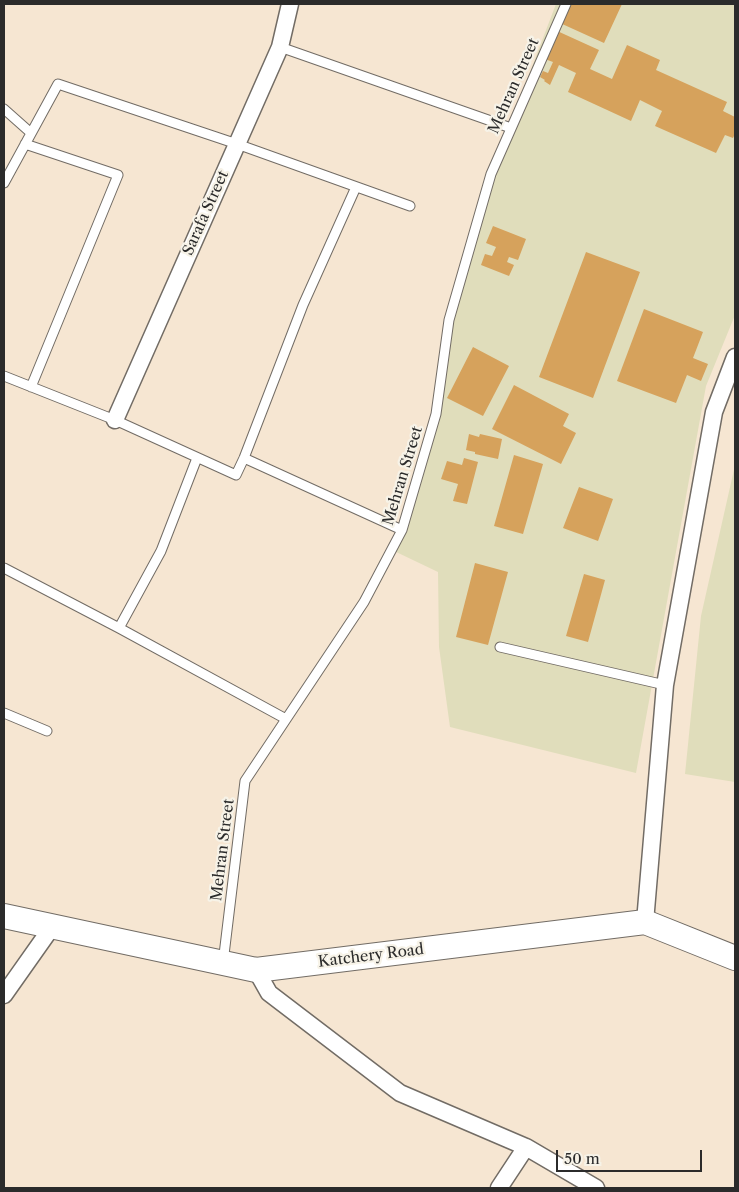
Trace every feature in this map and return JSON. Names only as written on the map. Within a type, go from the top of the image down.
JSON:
[{"type":"main road","name":"Katchery Road","points":[[4,916],[256,970],[645,922],[735,958]]},
{"type":"street","name":"Sarafa Street","points":[[115,420],[280,47],[290,4]]},
{"type":"street","points":[[645,922],[665,685],[714,412],[735,357]]},
{"type":"street","points":[[4,995],[52,927]]},
{"type":"street","points":[[256,970],[269,993],[400,1093],[526,1147],[596,1188]]},
{"type":"street","points":[[499,1188],[526,1147]]},
{"type":"lane","name":"Mehran Street","points":[[223,963],[245,781],[364,602],[402,530],[436,414],[450,320],[491,174],[566,4]]},
{"type":"lane","points":[[280,47],[511,128]]},
{"type":"lane","points":[[4,183],[58,84],[237,144],[410,206]]},
{"type":"lane","points":[[4,109],[31,132]]},
{"type":"lane","points":[[25,144],[118,175],[31,387]]},
{"type":"lane","points":[[4,376],[115,420],[236,475],[303,305],[356,187]]},
{"type":"lane","points":[[119,628],[161,551],[197,458]]},
{"type":"lane","points":[[244,458],[402,530]]},
{"type":"lane","points":[[4,568],[286,719]]},
{"type":"lane","points":[[500,647],[665,685]]},
{"type":"lane","points":[[4,713],[47,731]]},
{"type":"shaded area","points":[[556,4],[735,4],[735,315],[706,386],[636,773],[450,727],[439,647],[438,572],[392,550],[436,414],[449,320],[491,174]]},
{"type":"shaded area","points":[[735,465],[735,782],[685,774],[701,616]]},
{"type":"building","points":[[568,4],[622,4],[604,43],[560,23]]},
{"type":"building","points":[[555,30],[599,50],[590,69],[612,79],[627,45],[660,60],[656,70],[727,102],[723,111],[735,117],[735,134],[733,138],[725,135],[716,153],[655,126],[662,111],[640,100],[631,121],[568,92],[576,73],[559,65],[550,85],[540,77],[543,71],[548,73],[553,62],[542,58]]},
{"type":"building","points":[[493,226],[526,239],[518,260],[509,257],[507,262],[514,265],[509,276],[481,265],[485,254],[492,256],[496,247],[486,243]]},
{"type":"building","points":[[586,252],[640,272],[593,398],[539,377]]},
{"type":"building","points":[[644,309],[703,332],[693,358],[708,364],[701,381],[687,375],[676,403],[617,381]]},
{"type":"building","points":[[473,347],[509,366],[483,416],[447,398]]},
{"type":"building","points":[[514,385],[569,414],[563,426],[576,433],[561,464],[492,429]]},
{"type":"building","points":[[469,434],[479,437],[480,434],[502,439],[498,459],[466,450]]},
{"type":"building","points":[[514,455],[543,464],[523,534],[494,526]]},
{"type":"building","points":[[464,458],[478,462],[467,504],[453,501],[458,484],[441,479],[447,461],[462,465]]},
{"type":"building","points":[[579,487],[613,499],[598,541],[563,528]]},
{"type":"building","points":[[475,563],[508,572],[488,645],[456,637]]},
{"type":"building","points":[[584,574],[605,580],[588,642],[566,636]]}]
